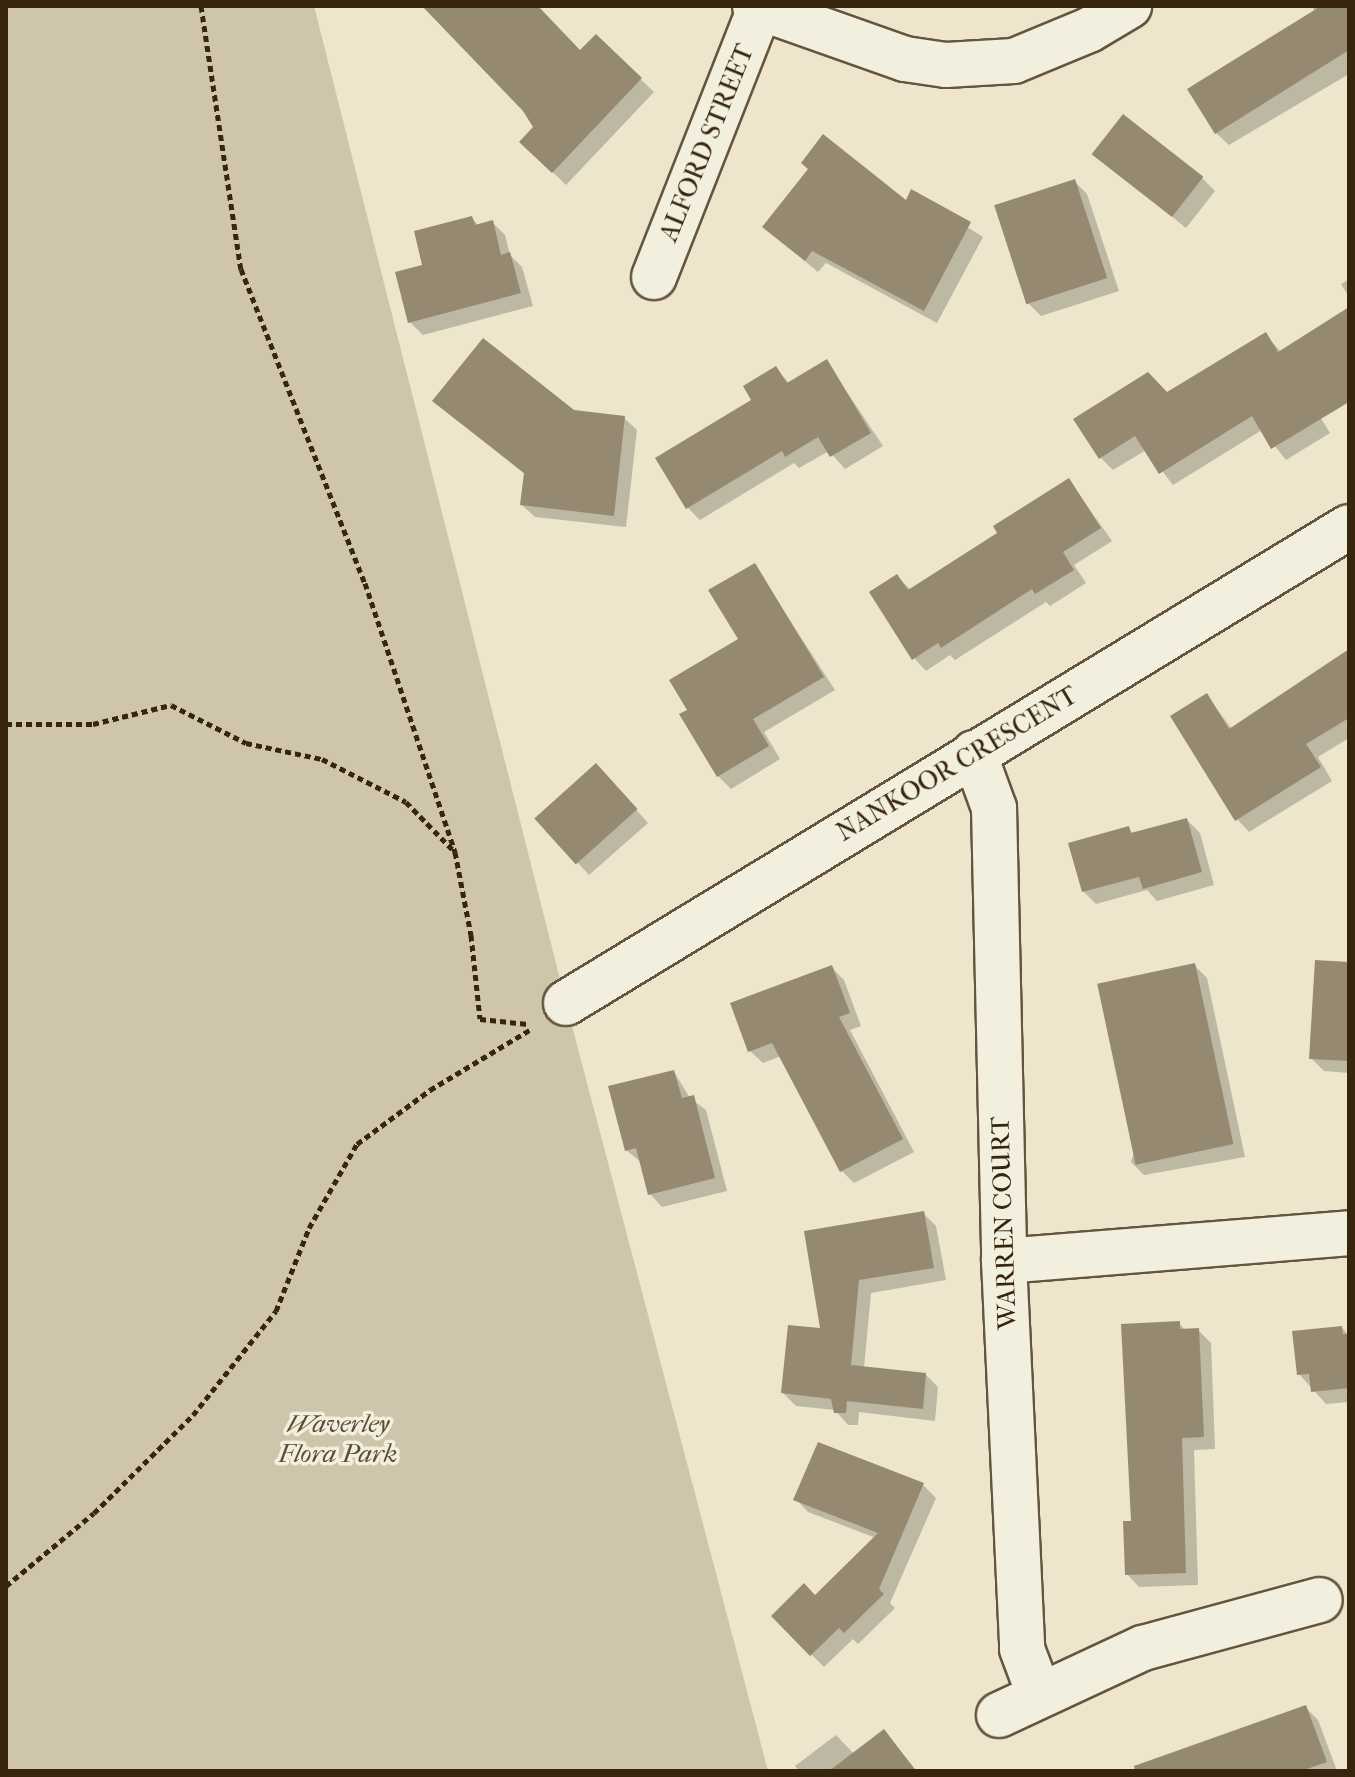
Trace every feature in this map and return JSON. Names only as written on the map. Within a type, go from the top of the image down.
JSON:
[{"type":"street","name":"ALFORD STREET","points":[[654,277],[758,7],[905,59],[979,65],[1046,51],[1129,6]]},
{"type":"street","name":"NANKOOR CRESCENT","points":[[566,1003],[1349,527]]},
{"type":"street","name":"WARREN COURT","points":[[974,753],[994,808],[1004,1261],[1022,1649],[1039,1694]]},
{"type":"street","points":[[1004,1261],[1349,1233]]},
{"type":"street","points":[[999,1715],[1143,1648],[1320,1600]]},
{"type":"path","points":[[6,1586],[94,1513],[193,1415],[258,1334],[276,1311],[309,1228],[357,1144],[430,1090],[538,1025],[480,1019],[471,935],[455,852],[365,583],[241,269],[201,6]]},
{"type":"path","points":[[6,724],[93,724],[171,705],[246,743],[322,759],[406,802],[455,852]]},
{"type":"green space","name":"Waverley Flora Park","points":[[6,6],[314,6],[566,1003],[768,1771],[6,1771]]},
{"type":"building","points":[[422,6],[538,6],[580,50],[596,34],[642,78],[552,173],[519,142],[533,127],[523,111]]},
{"type":"building","points":[[1321,6],[1349,6],[1349,50],[1215,134],[1187,89]]},
{"type":"building","points":[[1123,114],[1203,177],[1172,217],[1092,154]]},
{"type":"building","points":[[823,134],[906,200],[911,189],[971,222],[924,311],[812,251],[805,261],[762,227],[808,169],[801,163]]},
{"type":"building","points":[[1075,179],[1107,278],[1026,304],[994,205]]},
{"type":"building","points":[[472,216],[475,225],[493,220],[501,255],[510,252],[521,293],[408,323],[395,272],[422,265],[414,231]]},
{"type":"building","points":[[1349,307],[1349,402],[1271,449],[1252,416],[1159,474],[1135,436],[1099,459],[1073,419],[1148,372],[1167,392],[1266,332],[1278,352]]},
{"type":"building","points":[[483,338],[574,410],[625,416],[614,516],[520,505],[524,473],[432,401]]},
{"type":"building","points":[[827,359],[871,433],[830,457],[818,437],[785,457],[782,451],[686,509],[655,458],[751,400],[743,386],[776,366],[787,383]]},
{"type":"building","points":[[1069,478],[1101,528],[1063,552],[1074,570],[1035,594],[1032,589],[941,648],[938,643],[912,660],[869,592],[897,574],[908,590],[997,533],[993,526]]},
{"type":"building","points":[[755,563],[824,677],[753,719],[769,746],[717,777],[679,714],[687,710],[669,680],[738,639],[708,590]]},
{"type":"building","points":[[1349,649],[1349,718],[1306,744],[1321,767],[1235,821],[1170,716],[1207,693],[1229,729]]},
{"type":"building","points":[[596,763],[637,809],[576,865],[534,819]]},
{"type":"building","points":[[1187,818],[1202,872],[1143,889],[1139,877],[1082,892],[1068,843],[1129,826],[1131,833]]},
{"type":"building","points":[[1315,960],[1349,962],[1349,1061],[1309,1059]]},
{"type":"building","points":[[1195,963],[1233,1144],[1136,1165],[1097,984]]},
{"type":"building","points":[[832,965],[850,1013],[839,1017],[903,1139],[840,1172],[772,1043],[748,1052],[730,1003]]},
{"type":"building","points":[[674,1070],[682,1098],[694,1095],[715,1178],[648,1195],[636,1148],[625,1151],[608,1086]]},
{"type":"building","points":[[924,1211],[934,1268],[859,1280],[851,1365],[926,1373],[923,1409],[847,1401],[846,1413],[834,1413],[831,1399],[781,1393],[788,1325],[820,1328],[804,1231]]},
{"type":"building","points":[[1180,1321],[1180,1329],[1199,1328],[1204,1437],[1182,1438],[1186,1573],[1125,1575],[1123,1521],[1131,1521],[1121,1324]]},
{"type":"building","points":[[1342,1326],[1343,1334],[1349,1334],[1349,1388],[1311,1392],[1309,1374],[1297,1375],[1292,1331]]},
{"type":"building","points":[[818,1442],[924,1483],[879,1589],[884,1594],[844,1633],[839,1628],[810,1656],[771,1616],[804,1583],[815,1595],[878,1533],[793,1500]]},
{"type":"building","points":[[1306,1705],[1327,1762],[1301,1771],[1135,1771],[1134,1766]]},
{"type":"building","points":[[884,1729],[916,1771],[829,1771]]}]
